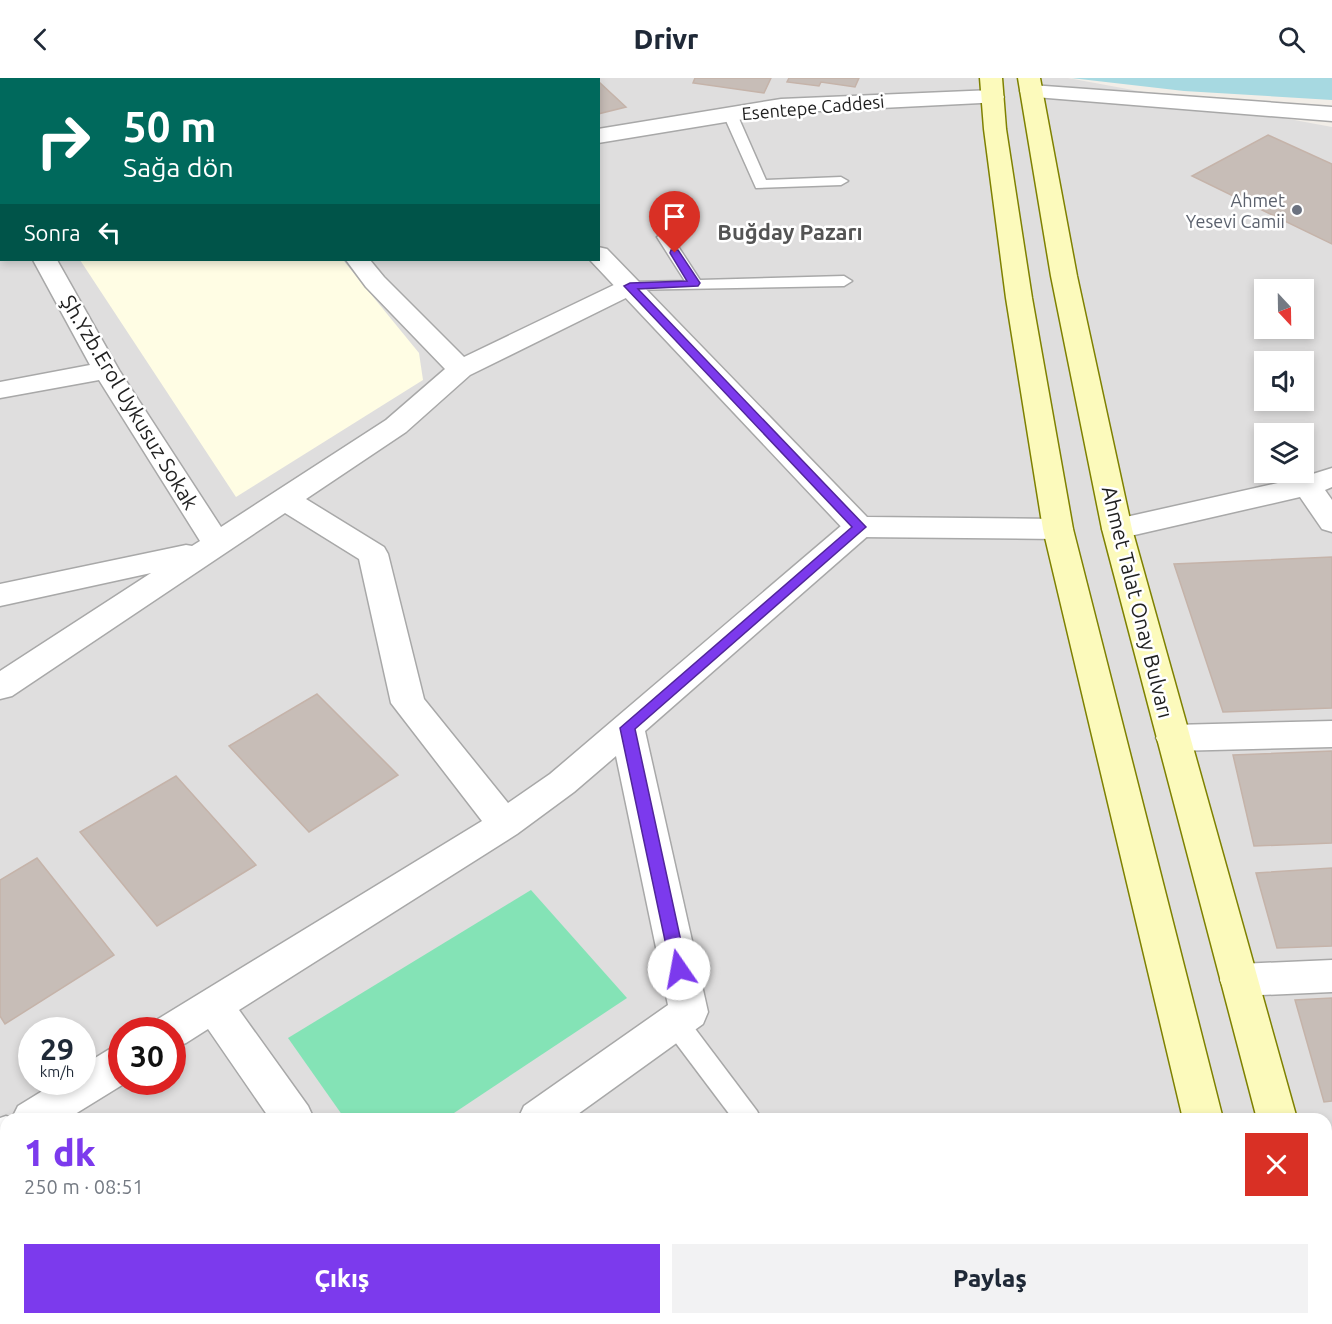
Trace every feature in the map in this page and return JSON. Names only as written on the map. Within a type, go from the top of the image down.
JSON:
[{"type":"main road","name":"Ahmet Talat Onay Bulvarı","points":[[1030,84],[1064,276],[1117,529],[1275,1113]]},
{"type":"main road","points":[[992,88],[1018,298],[1058,529],[1202,1113]]},
{"type":"street","points":[[1030,84],[1332,114]]},
{"type":"street","name":"Esentepe Caddesi","points":[[600,136],[791,105],[992,88]]},
{"type":"street","points":[[600,256],[859,527]]},
{"type":"street","name":"Şh.Yzb.Erol Uykusuz Sokak","points":[[46,261],[106,370],[211,548]]},
{"type":"street","points":[[359,261],[375,282],[461,369]]},
{"type":"street","points":[[0,687],[396,426],[461,369],[630,286]]},
{"type":"street","points":[[0,390],[106,370]]},
{"type":"street","points":[[1117,529],[1320,481],[1332,522]]},
{"type":"street","points":[[284,499],[373,554],[408,703],[505,824]]},
{"type":"street","points":[[186,1022],[505,824],[562,783],[859,527],[1058,529]]},
{"type":"street","points":[[0,596],[211,548]]},
{"type":"street","points":[[546,1113],[689,1012],[627,728]]},
{"type":"street","points":[[1173,738],[1332,734]]},
{"type":"street","points":[[1239,981],[1332,976]]},
{"type":"street","points":[[214,1005],[290,1113]]},
{"type":"street","points":[[42,1113],[108,1072]]},
{"type":"lane","points":[[730,114],[761,186],[841,181]]},
{"type":"lane","points":[[665,237],[694,283]]},
{"type":"lane","points":[[630,286],[844,280]]},
{"type":"lane","points":[[675,1022],[743,1113]]},
{"type":"shaded area","points":[[600,78],[1068,78],[1332,127],[1332,1113],[0,1113],[0,261],[600,261]]},
{"type":"shaded area","points":[[81,261],[344,261],[419,353],[423,380],[236,497]]},
{"type":"green space","points":[[531,890],[627,998],[454,1113],[341,1113],[288,1038]]},
{"type":"water","points":[[1071,78],[1332,78],[1332,100],[1184,91]]},
{"type":"building","points":[[695,78],[771,78],[764,93],[693,83]]},
{"type":"building","points":[[789,78],[859,78],[855,87],[821,82],[819,86],[787,82]]},
{"type":"building","points":[[600,83],[626,107],[600,114]]},
{"type":"building","name":"Ahmet Yesevi Camii","points":[[1268,135],[1332,164],[1332,244],[1192,176]]},
{"type":"building","points":[[1332,557],[1332,708],[1223,712],[1174,564]]},
{"type":"building","points":[[317,694],[398,775],[309,832],[229,746]]},
{"type":"building","points":[[1332,751],[1332,843],[1254,846],[1233,755]]},
{"type":"building","points":[[176,776],[256,865],[157,926],[80,832]]},
{"type":"building","points":[[37,858],[114,955],[5,1024],[0,1016],[0,880]]},
{"type":"building","points":[[1332,868],[1332,946],[1277,948],[1256,873]]},
{"type":"building","points":[[1332,998],[1332,1101],[1324,1102],[1295,1000]]},
{"type":"place","name":"Ahmet Yesevi Camii","points":[[1297,210]]},
{"type":"district","name":"Buğday Pazarı","points":[[790,231]]},
{"type":"route","points":[[675,253],[694,283],[630,286],[859,527],[627,728],[679,969]]}]
